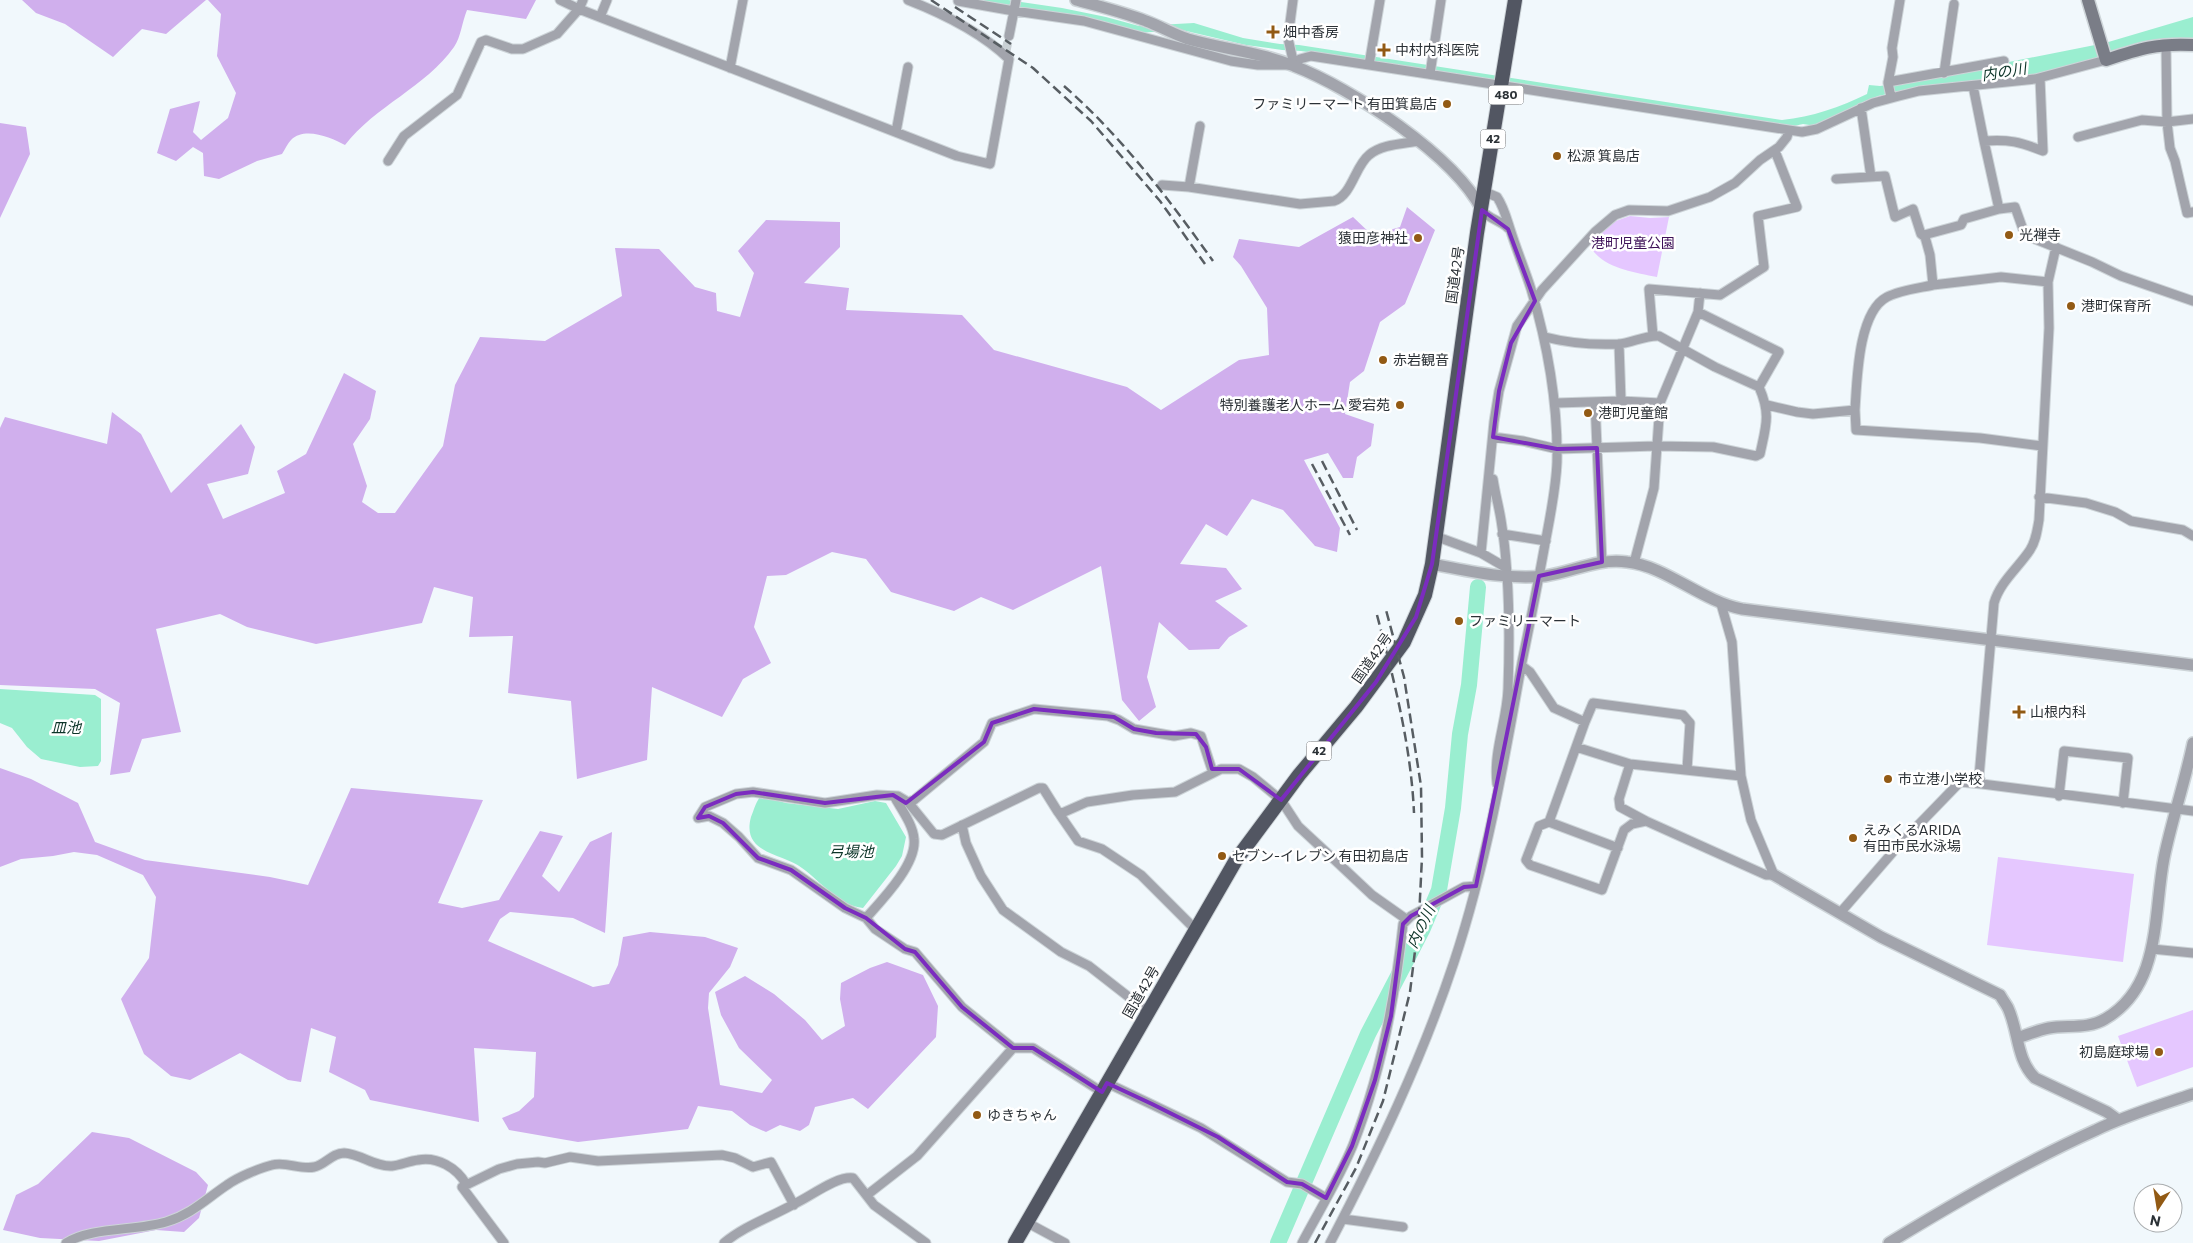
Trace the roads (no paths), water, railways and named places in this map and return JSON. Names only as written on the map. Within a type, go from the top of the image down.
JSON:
[{"type":"highway","name":"480","points":[[1501,86],[1506,0]]},
{"type":"highway","name":"国道42号","points":[[1015,1243],[1236,860],[1281,800],[1376,682],[1404,642],[1425,595],[1432,564],[1514,0]]},
{"type":"highway","name":"480","points":[[1501,86],[1522,0]]},
{"type":"main road","points":[[2088,0],[2106,58],[2144,47],[2166,44],[2193,45]]},
{"type":"street","points":[[560,0],[957,156],[990,164],[1009,59],[1006,54],[946,16],[908,0]]},
{"type":"street","points":[[388,161],[404,136],[457,95],[481,42],[486,40],[512,49],[523,48],[557,34],[579,9],[583,0]]},
{"type":"street","points":[[600,17],[607,0]]},
{"type":"street","points":[[730,68],[743,0]]},
{"type":"street","points":[[1009,36],[1016,0]]},
{"type":"street","points":[[1076,0],[1096,3],[1187,38],[1294,66],[1330,82],[1364,102],[1419,141],[1463,183],[1485,215],[1502,222],[1512,235]]},
{"type":"street","points":[[1293,0],[1288,38],[1294,66]]},
{"type":"street","points":[[1369,64],[1380,0]]},
{"type":"street","points":[[1430,74],[1441,0]]},
{"type":"street","points":[[1891,96],[1888,83],[1900,0]]},
{"type":"street","points":[[958,1],[1084,21],[1232,61],[1258,65],[1294,66]]},
{"type":"street","points":[[1944,73],[1954,4]]},
{"type":"street","points":[[2166,44],[2167,122],[2170,148],[2187,213],[2193,212]]},
{"type":"street","points":[[1294,66],[1300,59],[1311,56],[1789,130],[1806,131],[1817,129],[1891,96],[1919,91],[2040,78],[2106,58]]},
{"type":"street","points":[[1888,83],[2004,61]]},
{"type":"street","points":[[896,132],[908,67]]},
{"type":"street","points":[[1984,141],[2005,139],[2017,141],[2043,151],[2040,78]]},
{"type":"street","points":[[1973,86],[1999,209]]},
{"type":"street","points":[[1861,108],[1872,177]]},
{"type":"street","points":[[2078,137],[2142,120],[2167,122],[2193,119]]},
{"type":"street","points":[[1189,186],[1200,126]]},
{"type":"street","points":[[1481,553],[1498,398],[1511,343],[1520,322],[1535,301],[1596,232],[1615,214],[1629,210],[1668,211],[1710,197],[1735,183],[1760,160],[1774,151],[1783,143],[1789,130]]},
{"type":"street","points":[[1162,185],[1189,186],[1300,204],[1334,201],[1345,193],[1359,167],[1370,154],[1387,147],[1419,141]]},
{"type":"street","points":[[1653,336],[1648,289],[1720,296],[1764,267],[1758,216],[1797,207],[1774,151]]},
{"type":"street","points":[[1836,179],[1885,176],[1895,217],[1913,209],[1930,255],[1933,285]]},
{"type":"street","points":[[1330,1243],[1386,1128],[1428,1031],[1454,962],[1476,886],[1498,791],[1556,480],[1556,403],[1545,337],[1535,301],[1499,199],[1485,190],[1463,183]]},
{"type":"street","points":[[1924,236],[1961,224],[1964,219],[1999,209],[2015,208],[2025,235],[2120,276],[2193,301]]},
{"type":"street","points":[[1982,784],[1979,777],[1996,596],[2035,541],[2039,520],[2049,328],[2048,282],[2056,247]]},
{"type":"street","points":[[2042,446],[1980,438],[1856,430],[1855,410],[1863,339],[1872,312],[1888,296],[1933,285],[2001,277],[2048,282]]},
{"type":"street","points":[[1634,563],[1654,488],[1660,403],[1698,312],[1700,293]]},
{"type":"street","points":[[1698,312],[1779,352],[1759,387]]},
{"type":"street","points":[[1494,437],[1557,449],[1656,446],[1713,447],[1756,456],[1760,454],[1767,424],[1767,405],[1759,387],[1681,349],[1659,336],[1619,344],[1569,342],[1545,337]]},
{"type":"street","points":[[1619,344],[1621,400]]},
{"type":"street","points":[[1556,403],[1621,400],[1660,403]]},
{"type":"street","points":[[1595,402],[1602,562]]},
{"type":"street","points":[[1767,405],[1813,414],[1855,410]]},
{"type":"street","points":[[1492,463],[1506,571],[1509,639],[1508,694],[1495,765],[1498,791]]},
{"type":"street","points":[[2040,497],[2086,503],[2115,512],[2131,521],[2183,530],[2193,536]]},
{"type":"street","points":[[1502,534],[1546,541]]},
{"type":"street","points":[[1435,536],[1481,553],[1506,571]]},
{"type":"street","points":[[1432,564],[1539,576],[1602,562],[1634,563],[1721,604],[1742,609],[2193,666]]},
{"type":"street","points":[[1721,604],[1732,642],[1741,776],[1751,820],[1774,875]]},
{"type":"street","points":[[1522,666],[1530,672],[1554,708],[1585,722]]},
{"type":"street","points":[[1549,822],[1593,703],[1683,715],[1690,723],[1687,770]]},
{"type":"street","points":[[908,802],[914,800],[984,742],[992,723],[1034,709],[1114,717],[1134,729],[1174,736],[1196,734],[1201,736],[1206,747],[1213,773]]},
{"type":"street","points":[[2017,1038],[2048,1028],[2085,1025],[2105,1020],[2128,1000],[2136,990],[2143,978],[2152,949],[2164,859],[2193,743]]},
{"type":"street","points":[[1576,747],[1630,764],[1741,776]]},
{"type":"street","points":[[2059,796],[2064,750],[2128,758],[2123,803]]},
{"type":"street","points":[[1630,764],[1618,799],[1623,809],[1766,875],[1774,875],[1881,937],[2000,995],[2008,1008],[2025,1065],[2035,1078],[2107,1112],[2118,1120]]},
{"type":"street","points":[[1058,812],[1062,813],[1087,802],[1175,792],[1221,769],[1238,768],[1253,776],[1281,800],[1298,826],[1372,895],[1406,920]]},
{"type":"street","points":[[1840,913],[1899,845],[1960,782],[2059,796],[2193,811]]},
{"type":"street","points":[[1195,929],[1141,875],[1102,849],[1078,841],[1043,788],[1039,788],[942,835],[934,834],[908,802],[893,795],[825,803],[753,792],[736,794],[705,807],[698,818],[710,816],[723,823],[758,858],[791,870],[845,908],[866,918],[875,929],[905,949],[915,952],[962,1007],[1013,1048],[1033,1048],[1105,1088],[1210,1133],[1287,1182],[1302,1184],[1326,1198]]},
{"type":"street","points":[[866,918],[907,865],[914,846],[913,834],[893,795]]},
{"type":"street","points":[[1618,848],[1549,822],[1539,826],[1526,860],[1530,865],[1602,890],[1628,826],[1646,821]]},
{"type":"street","points":[[962,825],[966,842],[980,876],[1003,910],[1061,952],[1089,966],[1148,1012]]},
{"type":"street","points":[[1302,1243],[1352,1146],[1375,1080],[1391,1016],[1404,924],[1406,920],[1464,887],[1476,886]]},
{"type":"street","points":[[2152,949],[2193,953]]},
{"type":"street","points":[[867,1195],[916,1156],[1013,1048]]},
{"type":"street","points":[[1889,1243],[1995,1181],[2062,1146],[2118,1120],[2193,1094]]},
{"type":"street","points":[[66,1243],[78,1236],[87,1234],[128,1230],[166,1222],[203,1204],[229,1183],[271,1165],[279,1163],[304,1168],[316,1167],[339,1153],[392,1166],[420,1159],[431,1160],[451,1167],[460,1174],[466,1184]]},
{"type":"street","points":[[504,1243],[462,1187],[499,1169],[517,1164],[545,1163],[570,1157],[598,1161],[729,1155],[753,1166],[771,1162],[794,1205]]},
{"type":"street","points":[[724,1243],[754,1224],[849,1177],[854,1178],[874,1205],[926,1243]]},
{"type":"street","points":[[1342,1218],[1403,1228]]},
{"type":"street","points":[[1026,1222],[1065,1243]]},
{"type":"water","points":[[976,0],[1008,0],[1062,8],[1139,26],[1194,23],[1243,38],[1299,45],[1782,120],[1815,114],[1847,103],[1867,94],[1869,85],[1880,86],[1907,82],[2105,43],[2193,17],[2193,40],[2124,49],[2036,75],[1920,87],[1878,96],[1816,126],[1803,124],[1794,126],[1301,51],[1246,45],[1182,30],[1137,33]]},
{"type":"water","name":"皿池","points":[[0,689],[95,695],[101,699],[101,761],[98,766],[80,767],[41,759],[27,747],[12,728],[0,723]]},
{"type":"water","name":"弓場池","points":[[761,796],[786,803],[838,809],[875,801],[886,803],[906,837],[902,856],[863,908],[846,903],[802,868],[765,851],[757,845],[749,829],[756,803]]},
{"type":"waterway","name":"内の川","points":[[1278,1243],[1368,1034],[1423,928],[1439,890],[1453,808],[1460,734],[1469,685],[1478,587]]},
{"type":"tunnel","points":[[1006,51],[1009,36]]},
{"type":"railway","points":[[931,0],[1033,68],[1091,121],[1160,201],[1205,264]]},
{"type":"railway","points":[[955,7],[1011,44]]},
{"type":"railway","points":[[1064,86],[1125,147],[1179,214],[1213,261]]},
{"type":"railway","points":[[1322,461],[1357,530]]},
{"type":"railway","points":[[1312,464],[1350,535]]},
{"type":"railway","points":[[1315,1243],[1356,1168],[1383,1101],[1410,992],[1419,918],[1422,857],[1421,786],[1404,677],[1386,610]]},
{"type":"railway","points":[[1377,615],[1405,738],[1414,813]]},
{"type":"place","name":"畑中香房","points":[[1273,32]]},
{"type":"place","name":"中村内科医院","points":[[1384,50]]},
{"type":"place","name":"ファミリーマート 有田箕島店","points":[[1447,104]]},
{"type":"place","name":"松源 箕島店","points":[[1557,156]]},
{"type":"place","name":"光禅寺","points":[[2009,235]]},
{"type":"place","name":"猿田彦神社","points":[[1418,238]]},
{"type":"place","name":"港町保育所","points":[[2071,306]]},
{"type":"place","name":"赤岩観音","points":[[1383,360]]},
{"type":"place","name":"特別養護老人ホーム 愛宕苑","points":[[1400,405]]},
{"type":"place","name":"港町児童館","points":[[1588,413]]},
{"type":"place","name":"ファミリーマート","points":[[1459,621]]},
{"type":"place","name":"山根内科","points":[[2019,712]]},
{"type":"place","name":"市立港小学校","points":[[1888,779]]},
{"type":"place","name":"えみくるARIDA 有田市民水泳場","points":[[1853,838]]},
{"type":"place","name":"セブン-イレブン 有田初島店","points":[[1222,856]]},
{"type":"place","name":"初島庭球場","points":[[2159,1052]]},
{"type":"place","name":"ゆきちゃん","points":[[977,1115]]},
{"type":"park label","name":"港町児童公園","points":[[1633,243]]}]
